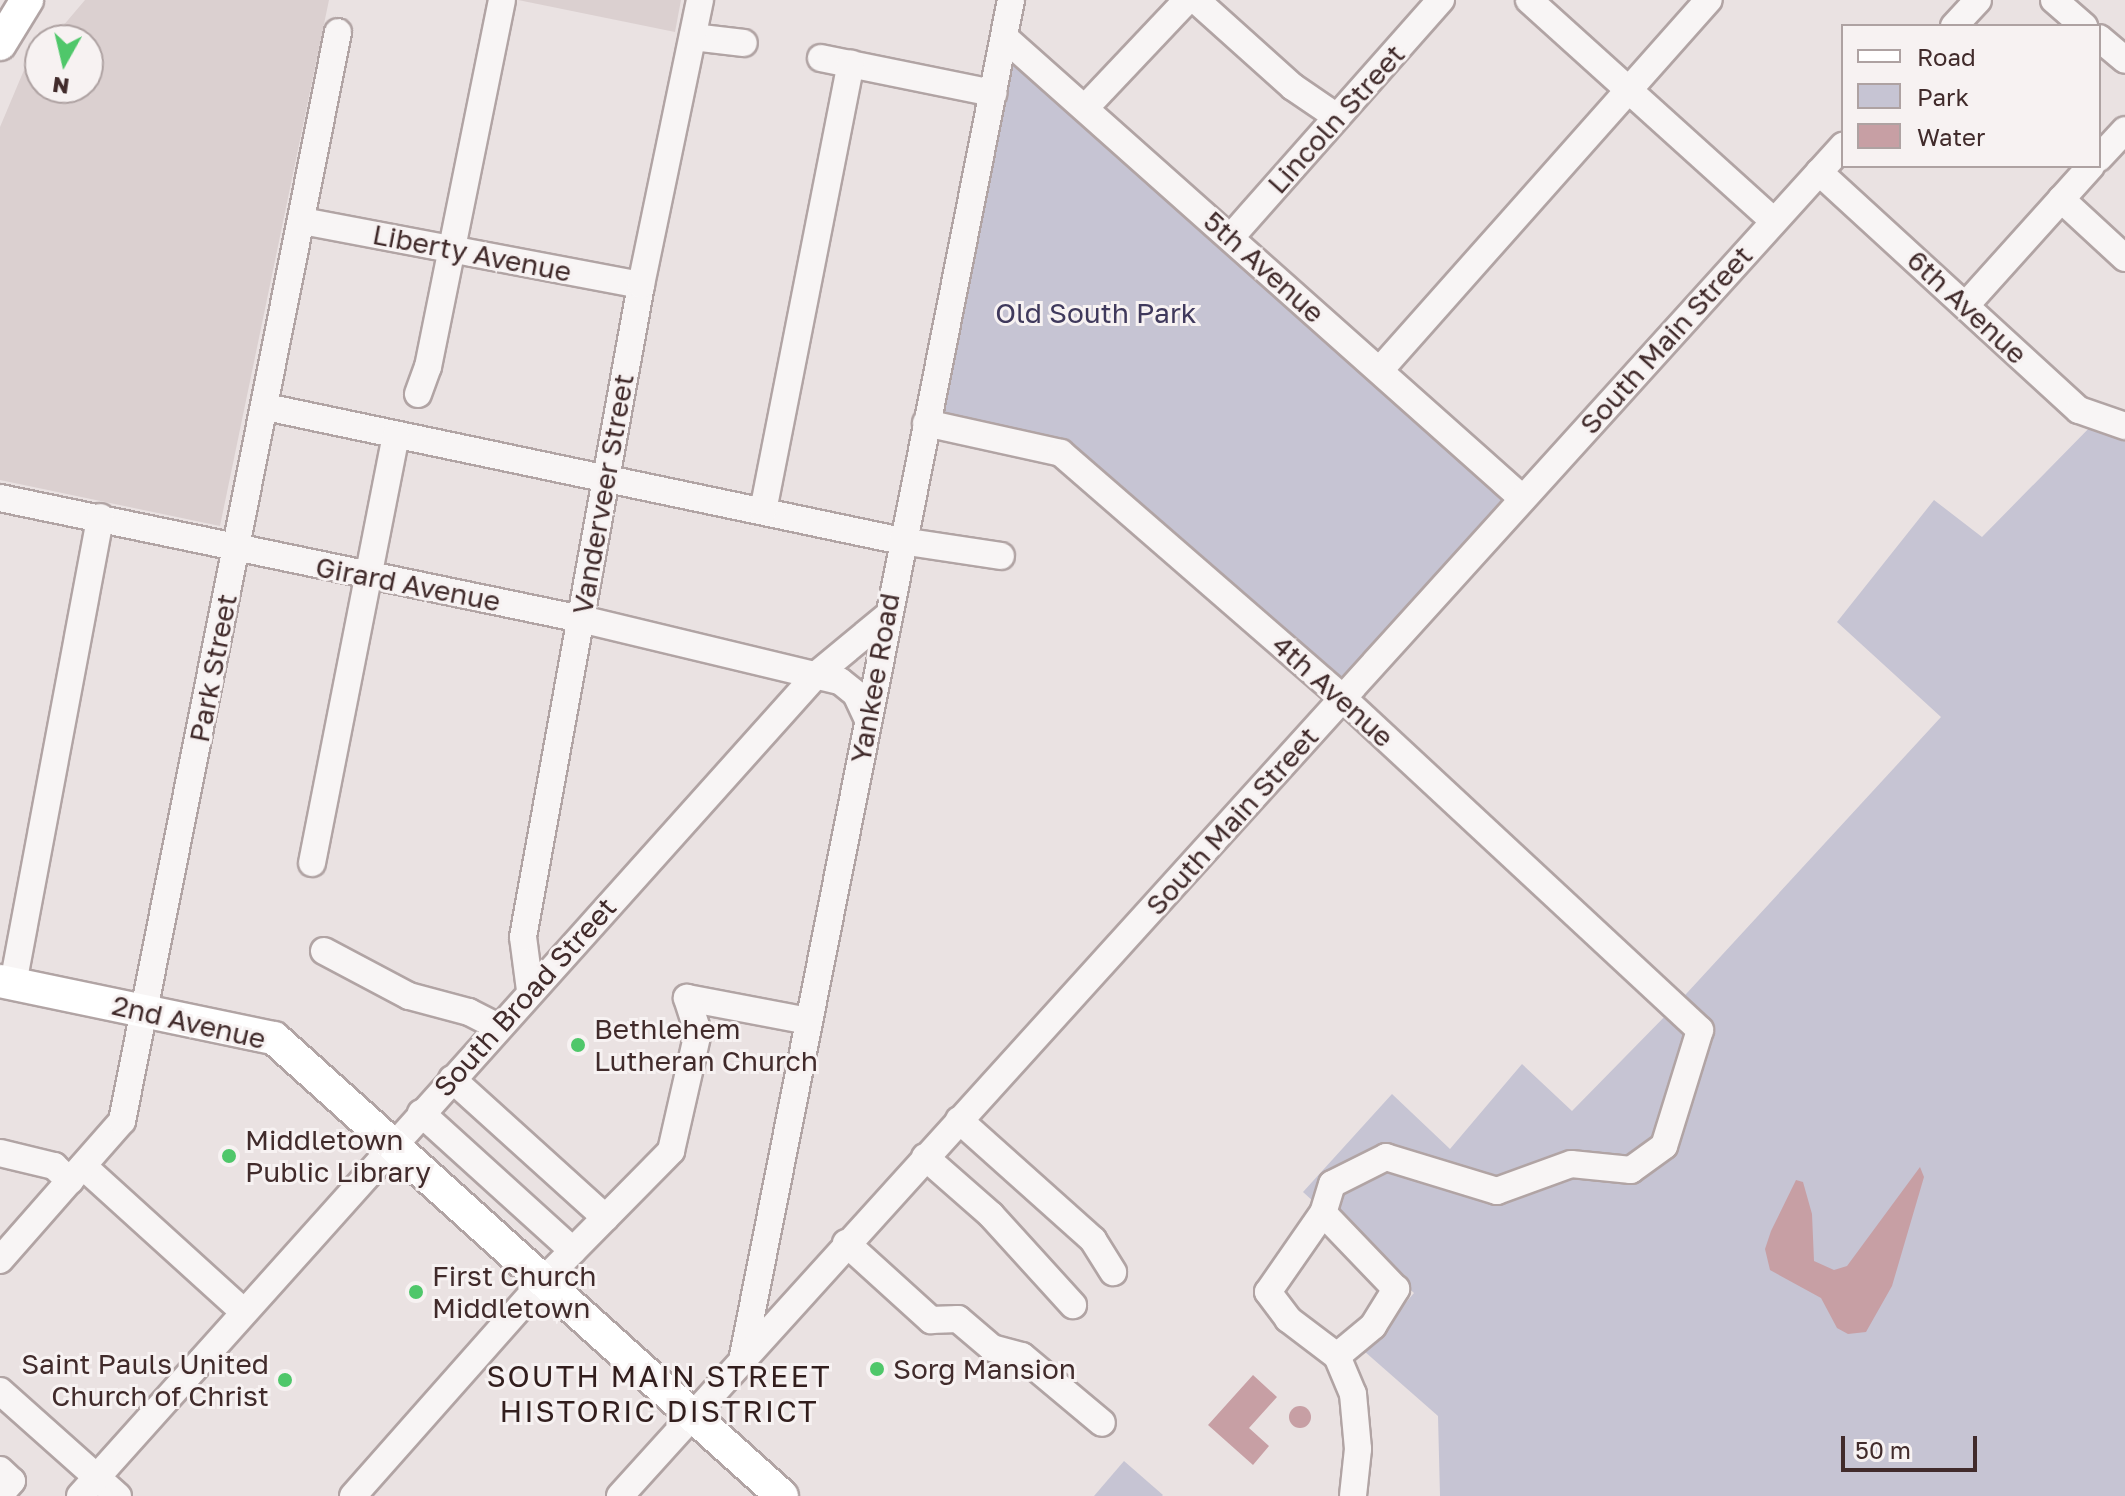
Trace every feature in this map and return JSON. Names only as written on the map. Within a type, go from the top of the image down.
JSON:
[{"type":"main road","points":[[0,44],[27,0]]},
{"type":"main road","name":"2nd Avenue","points":[[6,982],[274,1038],[391,1148],[782,1496]]},
{"type":"street","points":[[418,394],[502,0]]},
{"type":"street","name":"Vanderveer Street","points":[[530,990],[523,937],[641,285],[700,0]]},
{"type":"street","name":"Yankee Road","points":[[743,1356],[886,617],[1011,0]]},
{"type":"street","points":[[1085,108],[1187,0]]},
{"type":"street","points":[[1196,0],[1293,87],[1337,117]]},
{"type":"street","name":"Lincoln Street","points":[[1231,237],[1441,0]]},
{"type":"street","points":[[1529,0],[1774,221]]},
{"type":"street","points":[[1380,370],[1709,0]]},
{"type":"street","points":[[1956,24],[1978,0]]},
{"type":"street","points":[[2054,0],[2082,24]]},
{"type":"street","name":"Park Street","points":[[0,1260],[122,1121],[148,1012],[338,32]]},
{"type":"street","points":[[693,37],[744,43]]},
{"type":"street","name":"5th Avenue","points":[[1004,37],[1522,498]]},
{"type":"street","points":[[2101,40],[2125,60]]},
{"type":"street","points":[[821,58],[993,93]]},
{"type":"street","points":[[763,511],[851,64]]},
{"type":"street","points":[[2101,156],[2125,130]]},
{"type":"street","name":"South Main Street","points":[[620,1496],[743,1356],[1344,699],[1522,498],[1841,148]]},
{"type":"street","points":[[1966,305],[2089,168]]},
{"type":"street","name":"6th Avenue","points":[[1819,172],[2079,410],[2125,426]]},
{"type":"street","points":[[2061,199],[2125,258]]},
{"type":"street","name":"Liberty Avenue","points":[[302,221],[641,285]]},
{"type":"street","points":[[266,407],[605,481],[902,541],[1001,556]]},
{"type":"street","name":"4th Avenue","points":[[926,423],[1061,453],[1344,699],[1700,1030],[1664,1146],[1631,1170],[1571,1164],[1497,1191],[1386,1157],[1332,1184],[1323,1213]]},
{"type":"street","points":[[312,863],[396,435]]},
{"type":"street","name":"Girard Avenue","points":[[0,498],[581,619],[840,681],[856,694],[868,720]]},
{"type":"street","points":[[6,982],[100,517]]},
{"type":"street","name":"South Broad Street","points":[[88,1486],[530,990],[816,675],[886,617]]},
{"type":"street","points":[[324,951],[409,996],[469,1012],[498,1027]]},
{"type":"street","points":[[353,1496],[542,1282],[671,1151],[698,1032],[687,998],[809,1021]]},
{"type":"street","points":[[452,1079],[606,1218]]},
{"type":"street","points":[[421,1113],[573,1251]]},
{"type":"street","points":[[959,1120],[1093,1240],[1113,1272]]},
{"type":"street","points":[[0,1153],[77,1173],[244,1312]]},
{"type":"street","points":[[925,1157],[991,1215],[1073,1305]]},
{"type":"street","points":[[1337,1356],[1373,1326],[1396,1289],[1323,1213],[1268,1292],[1288,1319],[1337,1356],[1353,1394],[1358,1449],[1353,1496]]},
{"type":"street","points":[[846,1243],[931,1320],[958,1319],[992,1348],[1022,1356],[1102,1423]]},
{"type":"street","points":[[0,1391],[88,1486],[118,1496]]},
{"type":"street","points":[[0,1470],[12,1481],[0,1495]]},
{"type":"shaded area","points":[[85,0],[329,0],[220,526],[0,480],[0,127],[24,70],[24,104],[104,104],[104,24],[65,24]]},
{"type":"shaded area","points":[[518,0],[681,0],[675,32]]},
{"type":"green space","name":"Old South Park","points":[[1004,37],[1522,498],[1344,699],[1061,453],[926,423]]},
{"type":"green space","points":[[2097,420],[2125,426],[2125,1496],[1440,1496],[1438,1416],[1364,1351],[1414,1293],[1303,1192],[1392,1094],[1450,1149],[1522,1064],[1572,1111],[1675,1006],[1941,717],[1837,622],[1934,500],[1982,537]]},
{"type":"green space","points":[[1124,1461],[1163,1495],[1094,1496]]},
{"type":"water","points":[[1920,1167],[1924,1177],[1892,1286],[1866,1332],[1848,1334],[1837,1328],[1821,1298],[1770,1270],[1765,1249],[1796,1180],[1803,1182],[1812,1214],[1814,1261],[1834,1270],[1847,1266]]},
{"type":"water","points":[[1253,1375],[1277,1397],[1249,1428],[1269,1446],[1253,1465],[1208,1425]]},
{"type":"water","points":[[1300,1406],[1308,1409],[1311,1417],[1308,1425],[1300,1428],[1292,1425],[1289,1417],[1292,1409]]},
{"type":"place","name":"Bethlehem Lutheran Church","points":[[578,1045]]},
{"type":"place","name":"Middletown Public Library","points":[[229,1156]]},
{"type":"place","name":"First Church Middletown","points":[[416,1292]]},
{"type":"place","name":"Sorg Mansion","points":[[877,1369]]},
{"type":"place","name":"Saint Pauls United Church of Christ","points":[[285,1380]]},
{"type":"district","name":"SOUTH MAIN STREET HISTORIC DISTRICT","points":[[659,1393]]}]
